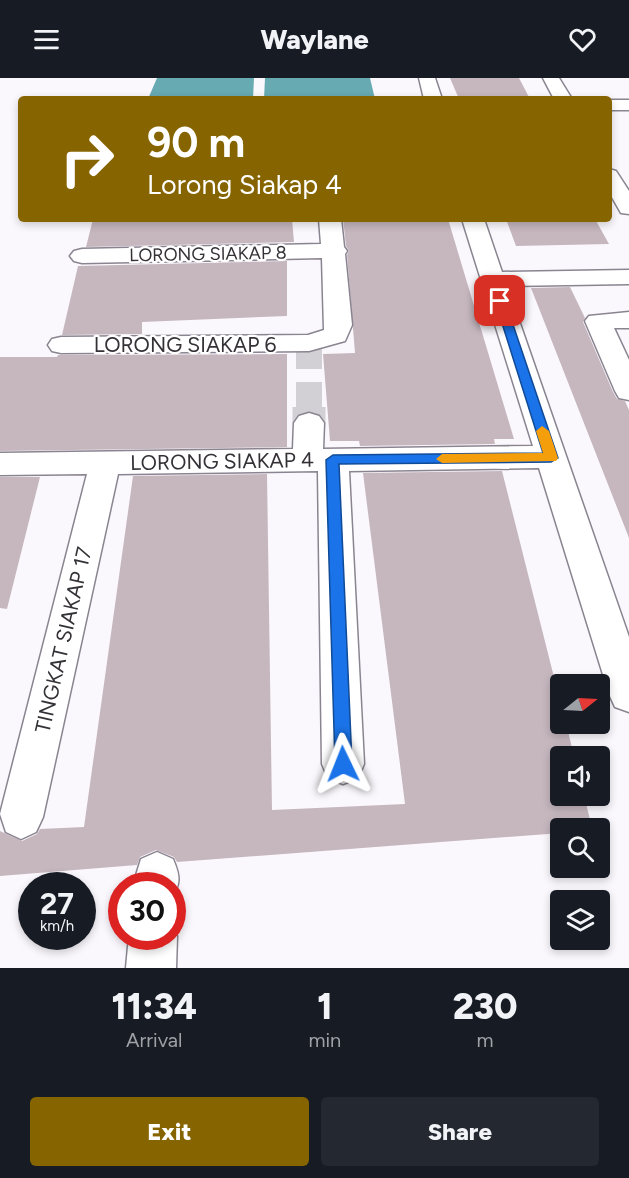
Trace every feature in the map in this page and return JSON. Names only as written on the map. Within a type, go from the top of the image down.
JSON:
[{"type":"street","points":[[426,78],[432,96]]},
{"type":"street","points":[[551,78],[561,96]]},
{"type":"street","points":[[612,105],[629,105]]},
{"type":"street","points":[[612,180],[629,208]]},
{"type":"street","points":[[330,222],[335,251]]},
{"type":"street","points":[[474,222],[629,694]]},
{"type":"street","name":"LORONG SIAKAP 8","points":[[82,256],[335,251]]},
{"type":"street","name":"LORONG SIAKAP 6","points":[[61,345],[309,343],[336,335],[339,325],[335,251]]},
{"type":"street","points":[[492,279],[629,277]]},
{"type":"street","points":[[629,320],[598,321],[629,391]]},
{"type":"street","points":[[309,423],[321,460],[343,764]]},
{"type":"street","name":"LORONG SIAKAP 4","points":[[0,464],[551,458]]},
{"type":"street","name":"TINGKAT SIAKAP 17","points":[[21,817],[105,463]]},
{"type":"street","points":[[151,968],[152,950]]},
{"type":"water","points":[[157,78],[254,78],[253,96],[149,96]]},
{"type":"water","points":[[265,78],[370,78],[374,96],[264,96]]},
{"type":"building","points":[[450,78],[519,78],[528,96],[458,96]]},
{"type":"building","points":[[92,222],[292,222],[294,242],[86,247]]},
{"type":"building","points":[[343,222],[449,222],[514,439],[494,439],[495,444],[360,446],[359,441],[330,441],[323,354],[355,353],[347,255],[349,251],[346,246]]},
{"type":"building","points":[[507,222],[597,222],[609,244],[516,246]]},
{"type":"building","points":[[287,261],[287,316],[142,322],[142,334],[62,335],[78,266]]},
{"type":"building","points":[[570,287],[585,318],[583,322],[613,392],[617,399],[625,401],[629,410],[629,538],[531,288]]},
{"type":"building","points":[[287,354],[287,447],[0,451],[0,357]]},
{"type":"building","points":[[502,471],[553,674],[550,674],[550,734],[569,734],[572,746],[550,746],[550,806],[587,806],[590,818],[550,818],[550,834],[177,862],[174,857],[156,850],[140,857],[137,865],[50,872],[18,872],[18,875],[0,876],[0,831],[22,841],[37,834],[40,829],[84,827],[133,476],[267,474],[272,810],[405,804],[363,473]]},
{"type":"building","points":[[0,477],[40,477],[7,609],[0,608]]},
{"type":"tunnel","points":[[309,343],[309,423]]},
{"type":"slow traffic","points":[[442,459],[551,458],[542,431]]},
{"type":"route","points":[[343,764],[333,460],[551,458],[500,301]]}]
